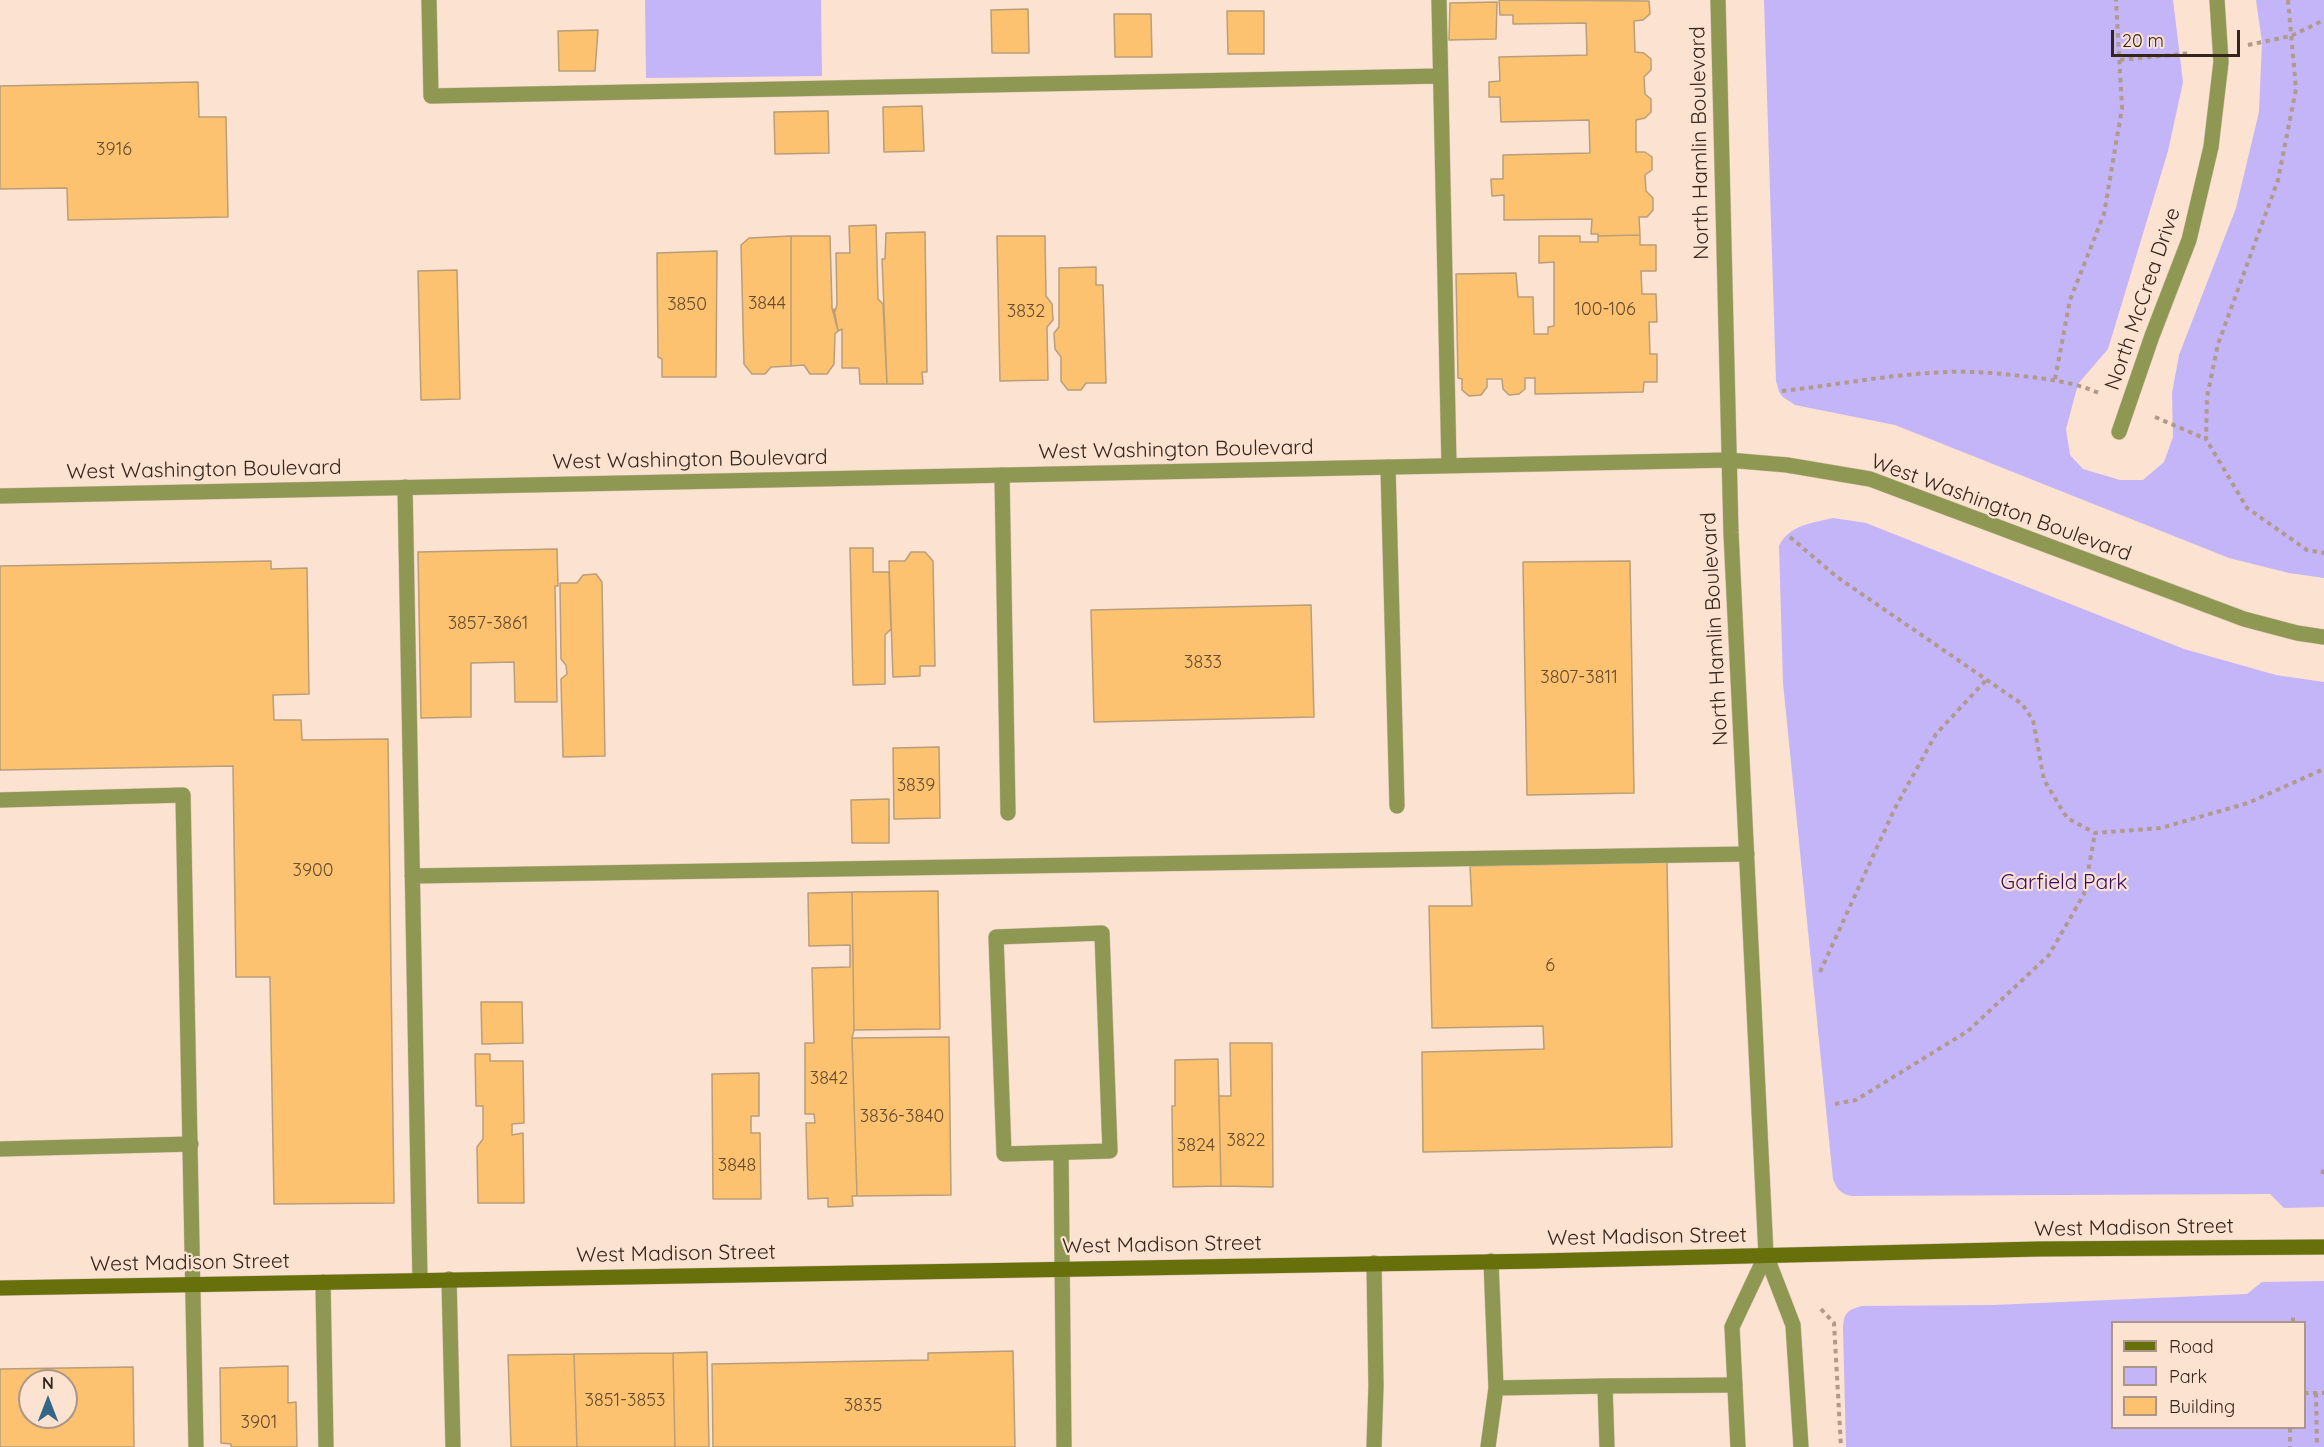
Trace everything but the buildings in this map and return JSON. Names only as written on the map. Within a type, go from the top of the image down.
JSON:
[{"type":"main road","name":"West Madison Street","points":[[0,1288],[2038,1250],[2324,1247]]},
{"type":"street","points":[[429,0],[431,96],[1440,76]]},
{"type":"street","points":[[1439,0],[1449,465]]},
{"type":"street","name":"North Hamlin Boulevard","points":[[1718,0],[1728,460],[1766,1255]]},
{"type":"street","name":"North McCrea Drive","points":[[2119,432],[2152,336],[2189,240],[2211,147],[2221,62],[2217,0]]},
{"type":"street","name":"West Washington Boulevard","points":[[0,496],[1728,460],[1787,465],[1870,479],[2244,619],[2297,633],[2324,637]]},
{"type":"street","points":[[1388,467],[1397,806]]},
{"type":"street","points":[[1002,475],[1008,813]]},
{"type":"street","points":[[405,487],[420,1280]]},
{"type":"street","points":[[0,800],[183,795],[196,1447]]},
{"type":"street","points":[[412,876],[1747,854]]},
{"type":"street","points":[[1102,933],[1110,1151],[1060,1153],[1004,1154],[996,937],[1102,933]]},
{"type":"street","points":[[0,1149],[191,1144]]},
{"type":"street","points":[[1060,1153],[1064,1447]]},
{"type":"street","points":[[1738,1447],[1732,1327],[1766,1255]]},
{"type":"street","points":[[1766,1255],[1793,1325],[1801,1447]]},
{"type":"street","points":[[1488,1447],[1496,1388],[1491,1261]]},
{"type":"street","points":[[1374,1263],[1376,1386],[1374,1447]]},
{"type":"street","points":[[449,1279],[453,1447]]},
{"type":"street","points":[[323,1282],[326,1447]]},
{"type":"street","points":[[1496,1388],[1735,1385]]},
{"type":"street","points":[[1605,1386],[1607,1447]]},
{"type":"path","points":[[2055,380],[2070,300],[2103,214],[2122,108],[2116,0]]},
{"type":"path","points":[[2288,0],[2296,89],[2278,180],[2218,344],[2207,397],[2206,439],[2247,508],[2307,550],[2324,553]]},
{"type":"path","points":[[1782,391],[1948,372],[2002,374],[2078,384],[2206,439]]},
{"type":"path","points":[[1790,537],[1837,577],[2022,704],[2033,720],[2044,780],[2067,818],[2096,833],[2161,828],[2248,803],[2324,769]]},
{"type":"path","points":[[1820,972],[1895,808],[1936,734],[1987,679]]},
{"type":"path","points":[[1835,1104],[1856,1100],[1968,1031],[2049,955],[2084,894],[2096,833]]},
{"type":"path","points":[[2322,1174],[2324,1169]]},
{"type":"path","points":[[2293,1321],[2294,1315]]},
{"type":"path","points":[[2306,1393],[2324,1393]]},
{"type":"path","points":[[2316,1393],[2317,1447]]},
{"type":"path","points":[[2290,1429],[2290,1447]]},
{"type":"green space","points":[[645,0],[821,0],[822,76],[646,78]]},
{"type":"green space","points":[[1764,0],[2173,0],[2183,82],[2168,151],[2108,349],[2078,384],[2066,429],[2070,455],[2083,469],[2120,480],[2143,480],[2164,462],[2173,437],[2172,393],[2179,355],[2236,208],[2259,112],[2262,42],[2256,0],[2324,0],[2324,578],[2289,573],[2229,558],[1895,425],[1795,405],[1783,397],[1776,381]]},
{"type":"green space","name":"Garfield Park","points":[[1833,518],[1866,523],[2184,649],[2276,675],[2324,682],[2324,1207],[2284,1208],[2270,1194],[1853,1196],[1838,1189],[1833,1179],[1783,683],[1779,546],[1783,539],[1795,529]]},
{"type":"green space","points":[[2324,1281],[2324,1447],[1846,1447],[1843,1328],[1845,1316],[1853,1309],[1862,1306],[1993,1305],[2247,1294],[2262,1282]]}]
